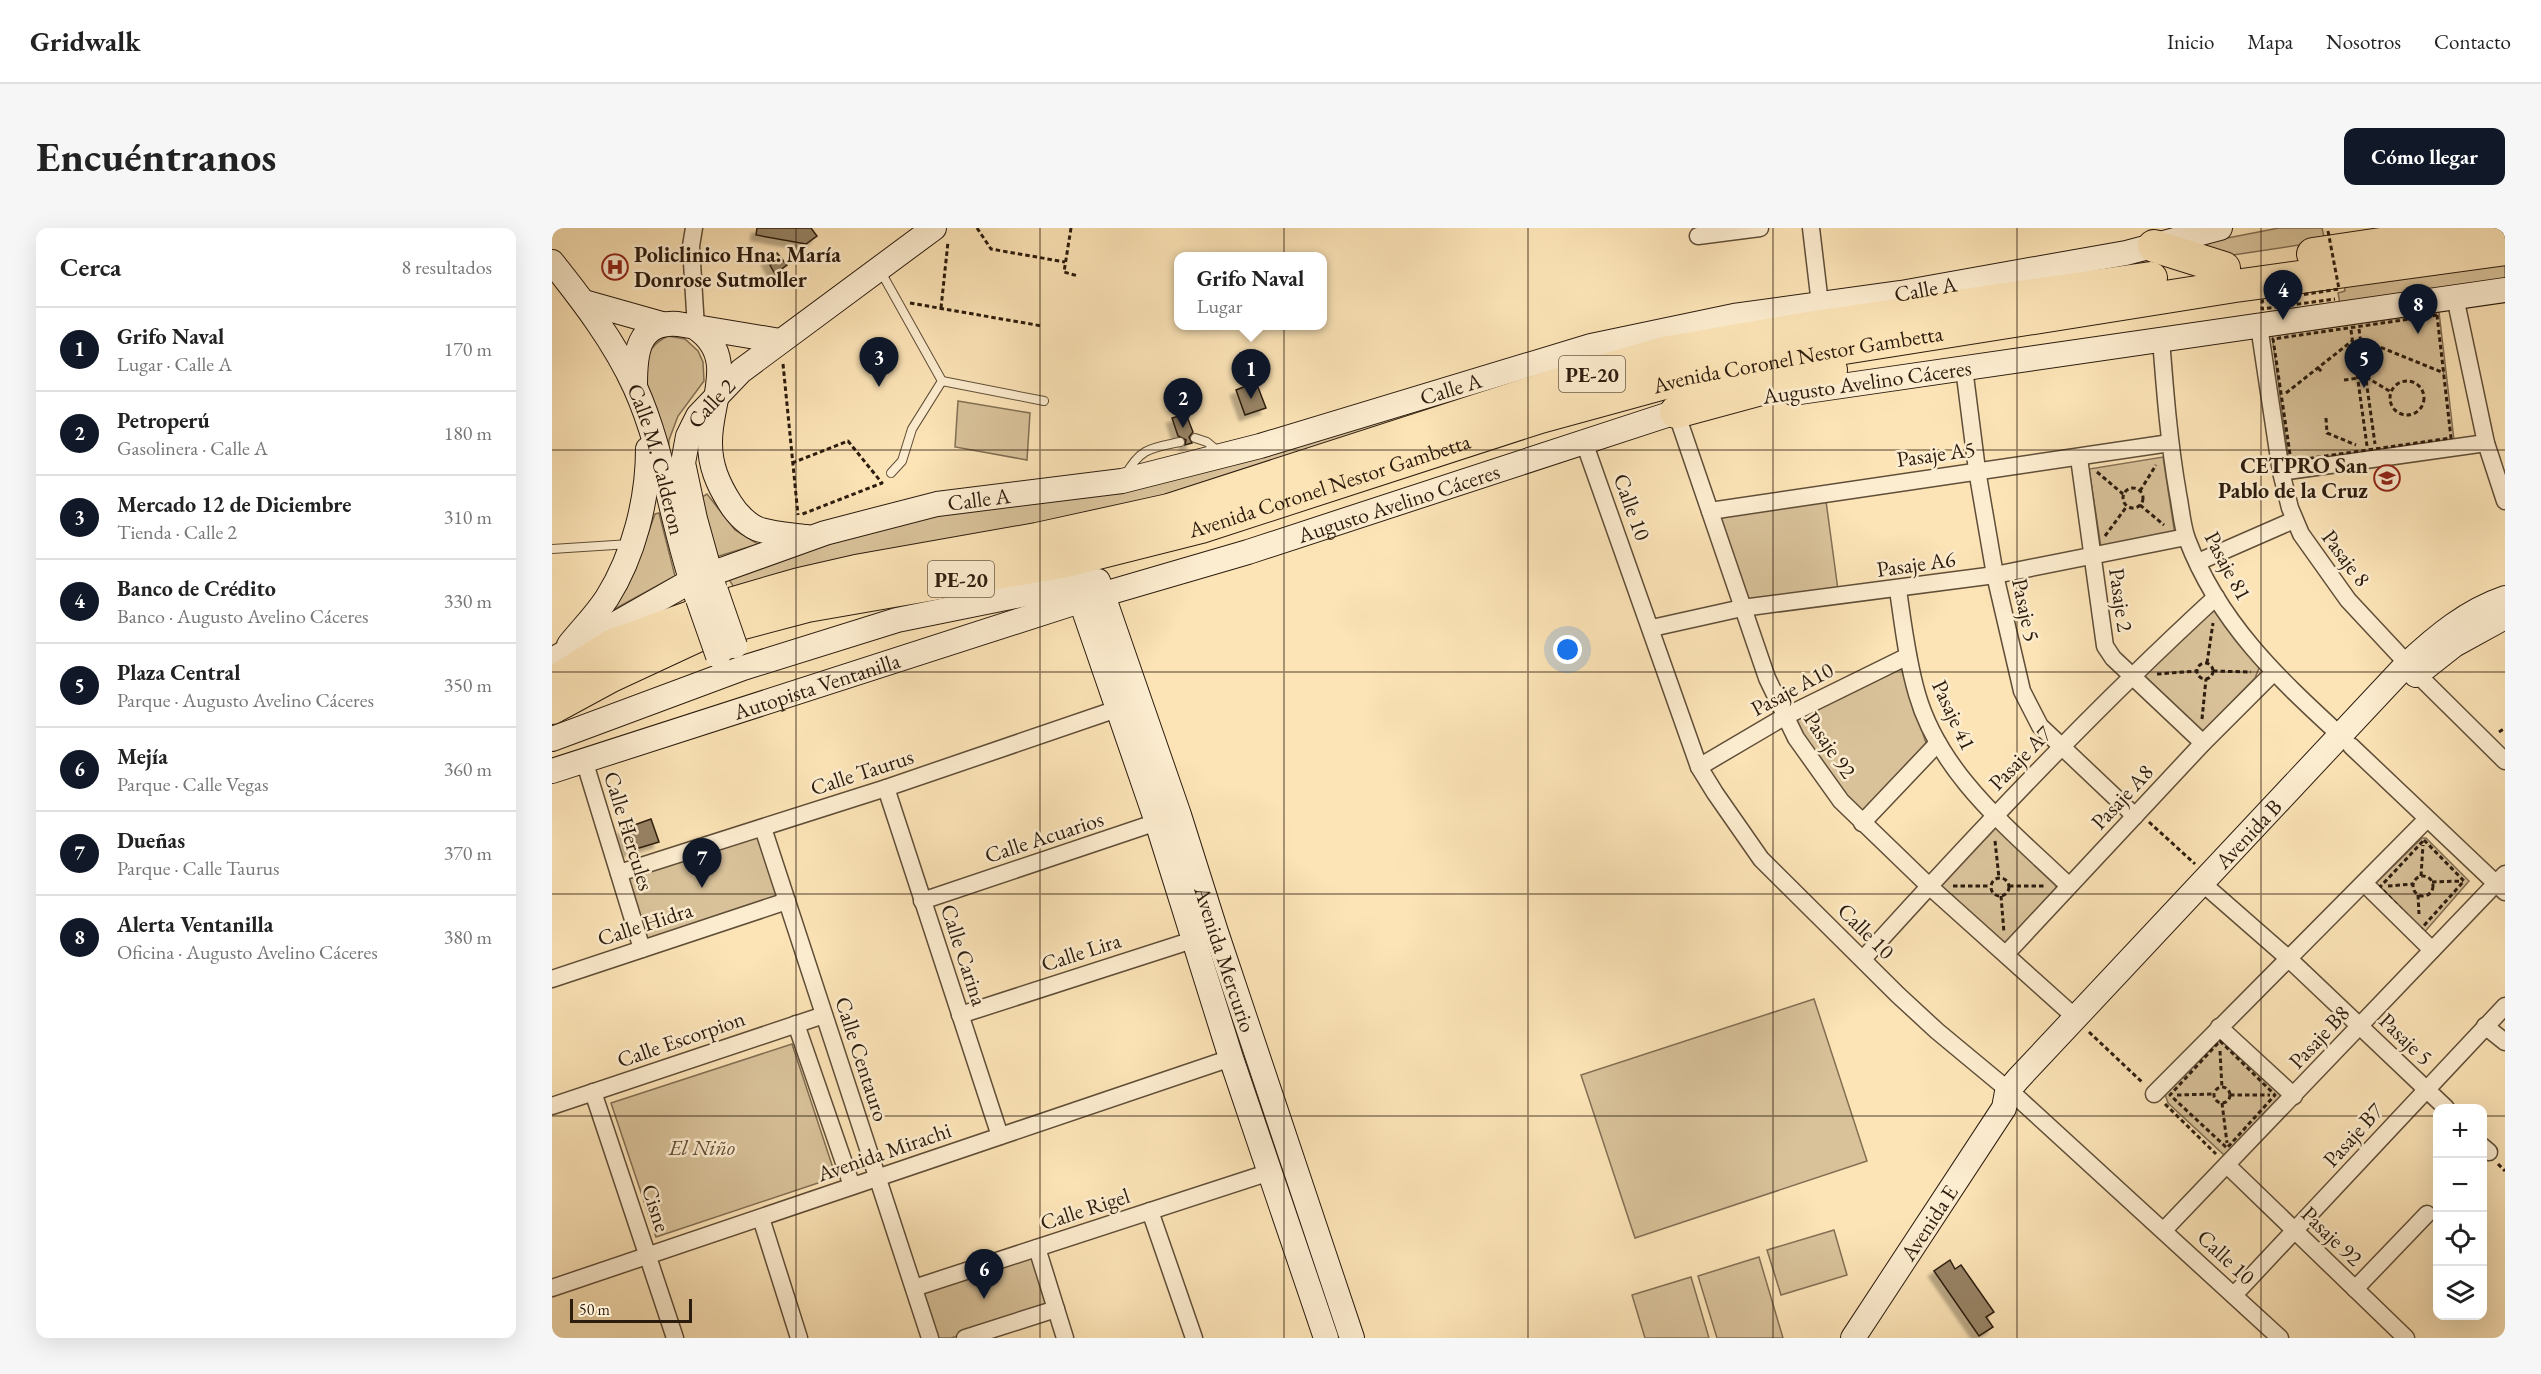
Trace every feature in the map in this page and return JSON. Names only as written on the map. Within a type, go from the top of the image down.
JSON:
[{"type":"highway","name":"Avenida Coronel Nestor Gambetta","points":[[717,623],[799,584],[856,571],[1037,539],[1169,510],[1570,380],[1663,353],[1814,327],[2490,228]]},
{"type":"highway","points":[[2154,246],[2224,268]]},
{"type":"highway","name":"Avenida Coronel Nestor Gambetta","points":[[717,623],[1066,561],[1202,527],[1540,417],[1686,377],[1844,348],[2235,286],[2505,249]]},
{"type":"highway","points":[[1676,412],[1774,384],[1877,359],[1977,341],[2044,318]]},
{"type":"highway","name":"Autopista Ventanilla","points":[[555,666],[613,645],[717,623]]},
{"type":"highway","name":"Autopista Ventanilla","points":[[552,708],[611,676],[697,636],[717,623]]},
{"type":"street","points":[[694,228],[691,246],[696,328],[707,337],[716,353],[721,372],[710,442],[711,462],[718,484],[733,507],[752,526],[760,530],[812,538]]},
{"type":"street","points":[[1698,236],[1760,228]]},
{"type":"street","points":[[1811,228],[1820,304]]},
{"type":"street","name":"Calle 2","points":[[717,623],[683,463],[688,436],[698,416],[717,394],[782,352],[879,269],[942,229]]},
{"type":"street","name":"Calle A","points":[[717,623],[812,538],[937,504],[1122,481],[1224,456],[1591,346],[1734,316],[1924,289],[2154,246],[2213,229]]},
{"type":"street","name":"Calle M. Calderon","points":[[552,262],[584,302],[618,355],[635,388],[717,623]]},
{"type":"street","name":"Augusto Avelino Cáceres","points":[[1089,590],[1248,552],[1676,412],[2505,290]]},
{"type":"street","points":[[2455,297],[2486,443],[2505,500]]},
{"type":"street","points":[[584,302],[662,324],[696,328],[782,352]]},
{"type":"street","points":[[635,388],[635,363],[639,344],[648,332],[662,324]]},
{"type":"street","name":"Pasaje 8","points":[[2259,326],[2281,472],[2294,520],[2310,548],[2337,585],[2412,669],[2505,761]]},
{"type":"street","name":"Pasaje 81","points":[[2161,339],[2170,443],[2186,537],[2216,597],[2246,641],[2273,673],[2427,819],[2502,883]]},
{"type":"street","name":"Pasaje 5","points":[[1964,368],[1977,470],[1995,575],[2022,691],[2040,726],[2136,814]]},
{"type":"street","name":"Pasaje 92","points":[[1676,412],[1742,609],[1784,717],[1817,771],[1862,823],[1938,886],[2086,1029]]},
{"type":"street","points":[[555,666],[607,598],[631,544],[641,514],[648,473],[648,422]]},
{"type":"street","name":"Calle 10","points":[[1584,442],[1652,628],[1686,736],[1699,767],[1761,859],[1936,1031],[2010,1100],[2164,1230],[2280,1338]]},
{"type":"street","name":"Pasaje A5","points":[[1710,511],[2170,443]]},
{"type":"street","points":[[2281,472],[2486,443]]},
{"type":"street","name":"Pasaje 2","points":[[2079,458],[2105,646],[2113,658],[2138,675],[2202,736]]},
{"type":"street","points":[[2198,562],[2294,520]]},
{"type":"street","name":"Pasaje A6","points":[[1652,628],[1742,609],[1898,590],[1995,575],[2186,537]]},
{"type":"street","name":"Autopista Ventanilla","points":[[552,739],[717,623],[897,620],[1089,590]]},
{"type":"street","name":"Autopista Ventanilla","points":[[552,771],[1089,590]]},
{"type":"street","name":"Avenida Mercurio","points":[[1089,590],[1118,709],[1168,819]]},
{"type":"street","name":"Avenida Mercurio","points":[[1089,590],[1168,819],[1204,936],[1231,1058],[1326,1338]]},
{"type":"street","name":"Pasaje 41","points":[[1898,590],[1908,656],[1917,694],[1938,743],[1966,785],[2069,886]]},
{"type":"street","name":"Pasaje A7","points":[[1863,959],[1938,886],[1995,815],[2216,597]]},
{"type":"street","name":"Avenida B","points":[[2010,1100],[2086,1029],[2207,883],[2346,741],[2412,669],[2442,631],[2488,603],[2505,598]]},
{"type":"street","name":"Avenida B","points":[[2412,669],[2505,617]]},
{"type":"street","name":"Pasaje A10","points":[[1699,767],[1784,717],[1908,656]]},
{"type":"street","name":"Pasaje A8","points":[[2006,954],[2136,814],[2202,736],[2273,673]]},
{"type":"street","name":"Calle Taurus","points":[[619,873],[886,788],[1118,709]]},
{"type":"street","points":[[1862,823],[1938,743]]},
{"type":"street","name":"Calle Hercules","points":[[584,760],[642,949]]},
{"type":"street","name":"Calle Carina","points":[[886,788],[1000,1136]]},
{"type":"street","name":"Calle Acuarios","points":[[922,901],[1168,819]]},
{"type":"street","points":[[2162,1095],[2288,958],[2372,885],[2427,819]]},
{"type":"street","name":"Calle Centauro","points":[[763,828],[930,1338]]},
{"type":"street","name":"Pasaje 5","points":[[2207,883],[2441,1104]]},
{"type":"street","name":"Pasaje B8","points":[[2164,1230],[2295,1096],[2432,950],[2502,883]]},
{"type":"street","points":[[2372,885],[2432,950]]},
{"type":"street","name":"Calle Hidra","points":[[552,979],[787,902]]},
{"type":"street","name":"Avenida Mercurio","points":[[1204,936],[1276,1107],[1352,1338]]},
{"type":"street","name":"Calle Lira","points":[[960,1015],[1204,936]]},
{"type":"street","name":"Pasaje B7","points":[[2234,1295],[2505,1006]]},
{"type":"street","name":"Calle Escorpion","points":[[552,1106],[824,1015]]},
{"type":"street","points":[[796,1024],[852,1186]]},
{"type":"street","points":[[2485,1026],[2505,1042]]},
{"type":"street","points":[[2219,1034],[2295,1096]]},
{"type":"street","name":"Avenida Mirachi","points":[[552,1288],[1231,1058]]},
{"type":"street","name":"Cisne","points":[[593,1092],[675,1338]]},
{"type":"street","name":"Avenida E","points":[[1853,1338],[2010,1100]]},
{"type":"street","points":[[1251,1115],[1276,1107]]},
{"type":"street","name":"Pasaje 92","points":[[2228,1166],[2406,1338]]},
{"type":"street","name":"Calle Rigel","points":[[914,1288],[1270,1172]]},
{"type":"street","points":[[1150,1211],[1194,1338]]},
{"type":"street","points":[[2355,1289],[2427,1214]]},
{"type":"street","points":[[760,1218],[799,1338]]},
{"type":"street","points":[[1037,1248],[1065,1338]]},
{"type":"street","points":[[965,1338],[1056,1309]]},
{"type":"lane","points":[[879,269],[942,381],[1044,401]]},
{"type":"lane","points":[[891,473],[902,461],[912,429],[942,381]]},
{"type":"lane","points":[[1195,438],[1207,442],[1224,456]]},
{"type":"lane","points":[[1122,481],[1139,455],[1150,448],[1180,442]]},
{"type":"lane","points":[[552,549],[631,544]]},
{"type":"path","points":[[977,228],[991,249],[1065,262]]},
{"type":"path","points":[[1071,228],[1064,272],[1078,276]]},
{"type":"path","points":[[941,308],[942,229]]},
{"type":"path","points":[[2328,231],[2339,289],[2262,301],[2262,309],[2336,299]]},
{"type":"path","points":[[907,302],[1042,326]]},
{"type":"path","points":[[2437,315],[2451,438],[2291,461],[2273,339],[2351,327],[2437,315]]},
{"type":"path","points":[[2359,326],[2376,449]]},
{"type":"path","points":[[2351,327],[2367,450]]},
{"type":"path","points":[[2361,339],[2444,373]]},
{"type":"path","points":[[2282,396],[2352,340]]},
{"type":"path","points":[[782,352],[798,516]]},
{"type":"path","points":[[2318,368],[2323,373]]},
{"type":"path","points":[[2344,380],[2366,377],[2391,392]]},
{"type":"path","points":[[2409,381],[2421,389],[2423,402],[2415,413],[2402,414],[2392,406],[2391,392],[2396,385],[2409,381]]},
{"type":"path","points":[[2325,418],[2327,433],[2367,450]]},
{"type":"path","points":[[789,520],[882,483],[848,441],[792,463]]},
{"type":"path","points":[[2127,506],[2134,508],[2140,505],[2142,501],[2140,491],[2157,461],[2160,472]]},
{"type":"path","points":[[2096,483],[2096,470],[2124,494],[2127,506],[2107,538],[2101,525]]},
{"type":"path","points":[[2124,494],[2131,488],[2140,491]]},
{"type":"path","points":[[2140,505],[2167,530],[2167,517]]},
{"type":"path","points":[[2213,621],[2207,663],[2213,671]]},
{"type":"path","points":[[2197,671],[2200,664],[2207,663]]},
{"type":"path","points":[[2202,736],[2206,679],[2213,671],[2256,670],[2254,677]]},
{"type":"path","points":[[2138,675],[2197,671]]},
{"type":"path","points":[[2197,671],[2198,675],[2206,679]]},
{"type":"path","points":[[2136,814],[2207,883]]},
{"type":"path","points":[[1994,835],[2002,842]]},
{"type":"path","points":[[1986,844],[1994,835]]},
{"type":"path","points":[[1994,835],[1999,878]]},
{"type":"path","points":[[2372,885],[2424,840]]},
{"type":"path","points":[[2372,885],[2413,884],[2421,876],[2424,840]]},
{"type":"path","points":[[2424,840],[2464,881]]},
{"type":"path","points":[[2421,876],[2429,878],[2432,882],[2464,881]]},
{"type":"path","points":[[1938,886],[1954,878]]},
{"type":"path","points":[[1990,886],[1999,878],[2007,881],[2009,886]]},
{"type":"path","points":[[2041,879],[2049,886]]},
{"type":"path","points":[[2372,885],[2420,930],[2464,881]]},
{"type":"path","points":[[2413,884],[2415,892],[2422,896],[2431,892],[2432,882]]},
{"type":"path","points":[[1938,886],[1990,886]]},
{"type":"path","points":[[1938,886],[1954,893]]},
{"type":"path","points":[[1990,886],[1993,893],[2001,896]]},
{"type":"path","points":[[2009,886],[2049,886]]},
{"type":"path","points":[[2001,896],[2005,894],[2009,886]]},
{"type":"path","points":[[2042,895],[2049,886]]},
{"type":"path","points":[[2001,896],[2005,936]]},
{"type":"path","points":[[2005,936],[2012,928]]},
{"type":"path","points":[[1996,929],[2005,936]]},
{"type":"path","points":[[2219,1034],[2222,1088]]},
{"type":"path","points":[[2162,1095],[2219,1034]]},
{"type":"path","points":[[2219,1034],[2275,1095]]},
{"type":"path","points":[[2214,1094],[2216,1090],[2222,1088],[2230,1095]]},
{"type":"path","points":[[2162,1095],[2214,1094]]},
{"type":"path","points":[[2214,1094],[2216,1101],[2222,1103]]},
{"type":"path","points":[[2162,1095],[2227,1148]]},
{"type":"path","points":[[2222,1103],[2230,1095],[2275,1095]]},
{"type":"path","points":[[2227,1148],[2275,1095]]},
{"type":"path","points":[[2222,1103],[2227,1148]]},
{"type":"green space","points":[[2279,228],[2322,228],[2325,241],[2220,257],[2186,246]]},
{"type":"green space","points":[[2137,259],[2171,264],[2055,283],[1204,483],[1132,504],[735,589],[728,578],[890,524],[956,513],[1528,371]]},
{"type":"green space","points":[[2505,262],[2505,280],[2340,304],[2338,293],[2345,291],[2344,285]]},
{"type":"green space","points":[[2439,312],[2454,440],[2289,463],[2272,336]]},
{"type":"green space","points":[[668,336],[685,339],[698,351],[703,362],[704,381],[678,416],[669,440],[668,470],[643,367],[652,349]]},
{"type":"green space","points":[[958,401],[1030,413],[1027,460],[955,447]]},
{"type":"green space","points":[[2163,457],[2175,535],[2101,547],[2089,469]]},
{"type":"green space","points":[[707,494],[735,530],[758,544],[716,557],[702,497]]},
{"type":"green space","points":[[1826,501],[1838,590],[1743,602],[1715,517]]},
{"type":"green space","points":[[659,513],[675,576],[613,610],[634,572],[655,514]]},
{"type":"green space","points":[[2210,608],[2217,608],[2259,668],[2255,678],[2203,731],[2197,730],[2145,680],[2144,673]]},
{"type":"green space","points":[[1900,664],[1926,743],[1864,811],[1855,812],[1791,721]]},
{"type":"green space","points":[[1996,824],[2056,881],[2056,891],[2008,943],[1999,942],[1939,885]]},
{"type":"green space","points":[[763,828],[781,903],[647,948],[623,872]]},
{"type":"green space","points":[[2422,838],[2426,838],[2469,881],[2422,935],[2375,890],[2376,883]]},
{"type":"green space","points":[[1814,999],[1867,1161],[1635,1238],[1581,1075]]},
{"type":"green space","points":[[2223,1035],[2280,1089],[2282,1098],[2231,1155],[2223,1154],[2168,1103],[2164,1091]]},
{"type":"green space","name":"El Niño","points":[[792,1044],[836,1177],[656,1237],[611,1103]]},
{"type":"green space","points":[[1834,1230],[1847,1275],[1781,1295],[1767,1250]]},
{"type":"green space","points":[[1034,1253],[1050,1308],[951,1338],[934,1338],[918,1290]]},
{"type":"green space","points":[[1759,1257],[1783,1338],[1717,1338],[1698,1276]]},
{"type":"green space","points":[[1691,1277],[1709,1338],[1645,1338],[1632,1295]]},
{"type":"building","points":[[757,228],[811,228],[817,236],[806,244],[756,235]]},
{"type":"building","points":[[777,253],[787,265],[775,274],[767,260]]},
{"type":"building","points":[[1256,382],[1266,408],[1245,415],[1236,390]]},
{"type":"building","points":[[1186,414],[1193,432],[1189,437],[1192,443],[1185,445],[1186,440],[1178,436],[1172,418]]},
{"type":"building","points":[[651,819],[659,842],[629,851],[623,829]]},
{"type":"building","points":[[1950,1260],[1955,1269],[1961,1265],[1994,1312],[1986,1317],[1993,1327],[1979,1336],[1934,1271]]},
{"type":"place","name":"Policlinico Hna. María Donrose Sutmoller","points":[[615,267]]},
{"type":"place","name":"Banco de Crédito","points":[[2283,320]]},
{"type":"place","name":"Alerta Ventanilla","points":[[2418,334]]},
{"type":"place","name":"Mercado 12 de Diciembre","points":[[879,387]]},
{"type":"place","name":"Plaza Central","points":[[2364,388]]},
{"type":"place","name":"Grifo Naval","points":[[1251,399]]},
{"type":"place","name":"Petroperú","points":[[1183,428]]},
{"type":"place","name":"CETPRO San Pablo de la Cruz","points":[[2387,478]]},
{"type":"place","name":"Dueñas","points":[[702,888]]},
{"type":"place","name":"Mejía","points":[[984,1299]]}]
